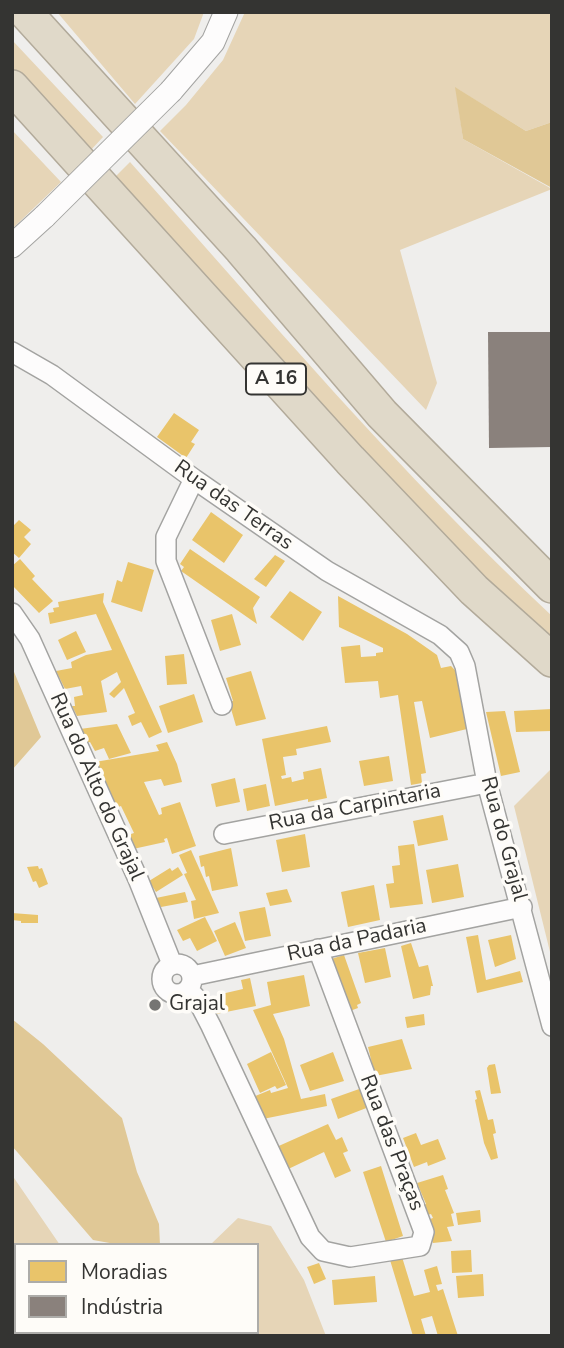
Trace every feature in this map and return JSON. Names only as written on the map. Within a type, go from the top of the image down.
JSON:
[{"type":"highway","name":"A 16","points":[[25,12],[241,249],[382,414],[552,586]]},
{"type":"highway","name":"A 16","points":[[12,87],[350,460],[474,590],[552,660]]},
{"type":"street","points":[[12,246],[171,91],[213,42],[226,12]]},
{"type":"street","name":"Rua das Terras","points":[[12,352],[52,375],[194,479],[327,571],[440,635],[459,652]]},
{"type":"street","points":[[194,479],[166,537],[166,561],[222,705]]},
{"type":"street","name":"Rua do Alto do Grajal","points":[[12,613],[30,639],[138,879],[172,964]]},
{"type":"street","name":"Rua do Grajal","points":[[459,652],[465,666],[486,783],[552,1026]]},
{"type":"street","name":"Rua da Carpintaria","points":[[224,834],[486,783]]},
{"type":"street","name":"Rua da Padaria","points":[[190,983],[318,949],[522,908]]},
{"type":"street","name":"Rua das Praças","points":[[190,983],[310,1237],[323,1251],[350,1257],[419,1246],[424,1232],[318,949]]},
{"type":"street","points":[[172,964],[181,964],[188,968],[190,983],[175,994],[164,987],[162,974],[172,964]]},
{"type":"shaded area","points":[[57,12],[204,12],[194,39],[135,104]]},
{"type":"shaded area","points":[[245,12],[552,12],[552,122],[526,131],[456,88],[463,139],[552,189],[400,250],[437,383],[426,410],[160,131],[186,105],[223,60]]},
{"type":"shaded area","points":[[12,40],[103,137],[90,151],[12,68]]},
{"type":"shaded area","points":[[455,87],[526,131],[552,122],[552,188],[463,139]]},
{"type":"shaded area","points":[[12,130],[61,182],[12,229]]},
{"type":"shaded area","points":[[130,162],[388,451],[552,616],[552,645],[383,474],[113,179]]},
{"type":"shaded area","points":[[12,667],[41,737],[12,770]]},
{"type":"shaded area","points":[[552,768],[552,960],[514,806]]},
{"type":"shaded area","points":[[12,1019],[43,1044],[122,1118],[137,1172],[159,1224],[160,1243],[110,1243],[93,1240],[12,1146]]},
{"type":"shaded area","points":[[12,1175],[59,1243],[14,1243],[14,1334],[259,1334],[259,1243],[212,1243],[238,1218],[271,1226],[304,1280],[326,1336],[12,1336]]},
{"type":"building: Moradias","points":[[174,413],[199,430],[191,442],[195,444],[186,458],[157,437]]},
{"type":"building: Moradias","points":[[211,512],[243,535],[224,563],[192,540]]},
{"type":"building: Moradias","points":[[19,520],[31,530],[24,537],[31,544],[19,558],[12,552],[12,527]]},
{"type":"building: Moradias","points":[[190,549],[260,597],[253,608],[257,624],[181,571],[184,567],[180,564]]},
{"type":"building: Moradias","points":[[275,555],[285,561],[266,587],[254,579]]},
{"type":"building: Moradias","points":[[20,559],[35,576],[32,579],[53,601],[39,613],[12,585],[12,566]]},
{"type":"building: Moradias","points":[[128,562],[154,570],[142,612],[111,602],[117,580],[122,582]]},
{"type":"building: Moradias","points":[[290,591],[322,612],[303,641],[270,617]]},
{"type":"building: Moradias","points":[[104,593],[103,602],[162,732],[149,738],[141,722],[132,726],[128,716],[135,713],[124,688],[114,698],[109,694],[121,682],[117,672],[101,681],[107,712],[77,716],[72,706],[75,706],[74,697],[83,695],[81,686],[65,689],[56,671],[72,668],[71,662],[86,655],[112,650],[96,614],[50,624],[48,613],[59,607],[58,602]]},
{"type":"building: Moradias","points":[[338,596],[407,634],[437,655],[441,668],[451,666],[456,671],[460,692],[464,691],[471,728],[430,738],[422,701],[414,702],[426,773],[421,774],[422,783],[411,785],[398,695],[380,698],[378,681],[345,683],[341,647],[360,645],[361,657],[376,656],[376,653],[383,652],[383,648],[339,627]]},
{"type":"building: Moradias","points":[[232,614],[241,645],[220,651],[211,620]]},
{"type":"building: Moradias","points":[[76,631],[86,652],[67,660],[58,640]]},
{"type":"building: Moradias","points":[[184,654],[187,684],[167,685],[165,656]]},
{"type":"building: Moradias","points":[[251,671],[266,719],[236,726],[229,702],[233,701],[226,678]]},
{"type":"building: Moradias","points":[[194,694],[203,722],[168,733],[159,706]]},
{"type":"building: Moradias","points":[[552,709],[552,731],[516,732],[514,711]]},
{"type":"building: Moradias","points":[[505,711],[520,772],[501,776],[486,712]]},
{"type":"building: Moradias","points":[[117,724],[131,753],[109,759],[104,748],[95,751],[90,742],[86,743],[80,729]]},
{"type":"building: Moradias","points":[[327,726],[331,742],[296,749],[297,755],[283,757],[286,775],[281,776],[282,779],[291,777],[292,782],[304,779],[303,772],[321,768],[327,798],[275,806],[262,739]]},
{"type":"building: Moradias","points":[[167,742],[182,782],[164,786],[161,779],[144,782],[159,815],[162,814],[161,808],[180,802],[196,846],[172,854],[167,838],[164,839],[165,842],[133,849],[128,835],[134,833],[121,806],[115,808],[95,762],[159,751],[156,745]]},
{"type":"building: Moradias","points":[[389,756],[393,781],[364,786],[359,761]]},
{"type":"building: Moradias","points":[[235,778],[240,802],[216,807],[211,784]]},
{"type":"building: Moradias","points":[[266,784],[270,806],[247,811],[243,789]]},
{"type":"building: Moradias","points":[[443,815],[448,840],[418,846],[413,821]]},
{"type":"building: Moradias","points":[[305,834],[310,867],[282,872],[276,840]]},
{"type":"building: Moradias","points":[[414,844],[423,904],[390,908],[386,884],[394,883],[392,866],[400,865],[398,846]]},
{"type":"building: Moradias","points":[[231,848],[238,886],[212,891],[209,876],[206,877],[204,866],[201,867],[199,856]]},
{"type":"building: Moradias","points":[[191,850],[219,913],[194,919],[191,901],[196,900],[179,855]]},
{"type":"building: Moradias","points":[[458,864],[464,897],[432,903],[426,870]]},
{"type":"building: Moradias","points":[[38,866],[39,869],[42,868],[48,884],[39,888],[36,881],[33,882],[27,867]]},
{"type":"building: Moradias","points":[[178,867],[183,875],[156,892],[149,881],[170,868],[172,871]]},
{"type":"building: Moradias","points":[[374,885],[380,920],[348,927],[341,892]]},
{"type":"building: Moradias","points":[[287,889],[292,902],[270,906],[266,893]]},
{"type":"building: Moradias","points":[[185,892],[188,902],[161,907],[156,898]]},
{"type":"building: Moradias","points":[[265,907],[271,936],[245,941],[239,912]]},
{"type":"building: Moradias","points":[[12,913],[38,915],[38,923],[12,920]]},
{"type":"building: Moradias","points":[[205,917],[217,941],[197,951],[190,938],[183,941],[177,930]]},
{"type":"building: Moradias","points":[[235,922],[246,948],[225,956],[214,931]]},
{"type":"building: Moradias","points":[[478,935],[486,980],[520,971],[523,982],[477,993],[466,937]]},
{"type":"building: Moradias","points":[[511,935],[516,959],[495,967],[488,940]]},
{"type":"building: Moradias","points":[[411,943],[419,967],[428,965],[433,986],[430,995],[413,999],[401,946]]},
{"type":"building: Moradias","points":[[385,948],[391,977],[365,983],[358,953]]},
{"type":"building: Moradias","points":[[344,955],[361,1003],[357,1005],[358,1008],[347,1012],[331,959]]},
{"type":"building: Moradias","points":[[304,975],[310,1006],[273,1014],[284,1039],[301,1099],[325,1094],[327,1106],[258,1120],[248,1099],[270,1090],[271,1093],[288,1088],[253,1010],[271,1005],[267,982]]},
{"type":"building: Moradias","points":[[250,978],[256,1006],[216,1014],[214,1003],[218,1002],[217,995],[243,989],[241,980]]},
{"type":"building: Moradias","points":[[424,1014],[425,1025],[407,1028],[405,1017]]},
{"type":"building: Moradias","points":[[402,1039],[412,1069],[375,1076],[368,1047]]},
{"type":"building: Moradias","points":[[271,1052],[286,1085],[277,1089],[275,1086],[260,1093],[247,1064]]},
{"type":"building: Moradias","points":[[333,1052],[344,1081],[310,1091],[300,1065]]},
{"type":"building: Moradias","points":[[495,1064],[501,1093],[491,1094],[487,1068]]},
{"type":"building: Moradias","points":[[362,1088],[369,1107],[338,1119],[331,1099]]},
{"type":"building: Moradias","points":[[480,1090],[488,1120],[493,1119],[496,1133],[493,1134],[498,1158],[491,1160],[484,1143],[475,1100],[475,1091]]},
{"type":"building: Moradias","points":[[328,1124],[336,1140],[342,1137],[348,1151],[343,1153],[351,1171],[335,1178],[324,1152],[282,1172],[272,1149]]},
{"type":"building: Moradias","points":[[416,1133],[421,1145],[438,1139],[446,1159],[428,1166],[427,1162],[414,1167],[403,1138]]},
{"type":"building: Moradias","points":[[381,1166],[403,1236],[386,1242],[363,1172]]},
{"type":"building: Moradias","points":[[443,1175],[448,1189],[445,1190],[454,1213],[451,1214],[454,1226],[447,1227],[452,1241],[433,1243],[424,1221],[433,1218],[431,1214],[425,1216],[421,1206],[426,1204],[417,1183]]},
{"type":"building: Moradias","points":[[480,1210],[481,1222],[458,1225],[456,1213]]},
{"type":"building: Moradias","points":[[471,1250],[472,1272],[452,1273],[451,1251]]},
{"type":"building: Moradias","points":[[402,1257],[414,1296],[430,1292],[424,1270],[437,1266],[442,1284],[436,1285],[438,1291],[443,1289],[458,1336],[438,1336],[432,1316],[421,1319],[426,1336],[413,1336],[390,1260]]},
{"type":"building: Moradias","points":[[319,1263],[326,1279],[314,1284],[307,1267]]},
{"type":"building: Moradias","points":[[483,1274],[484,1296],[458,1298],[456,1276]]},
{"type":"building: Moradias","points":[[375,1276],[377,1302],[334,1305],[332,1280]]},
{"type":"building: Indústria","points":[[488,332],[552,332],[552,447],[489,448]]},
{"type":"place","name":"Grajal","points":[[155,1005]]}]
